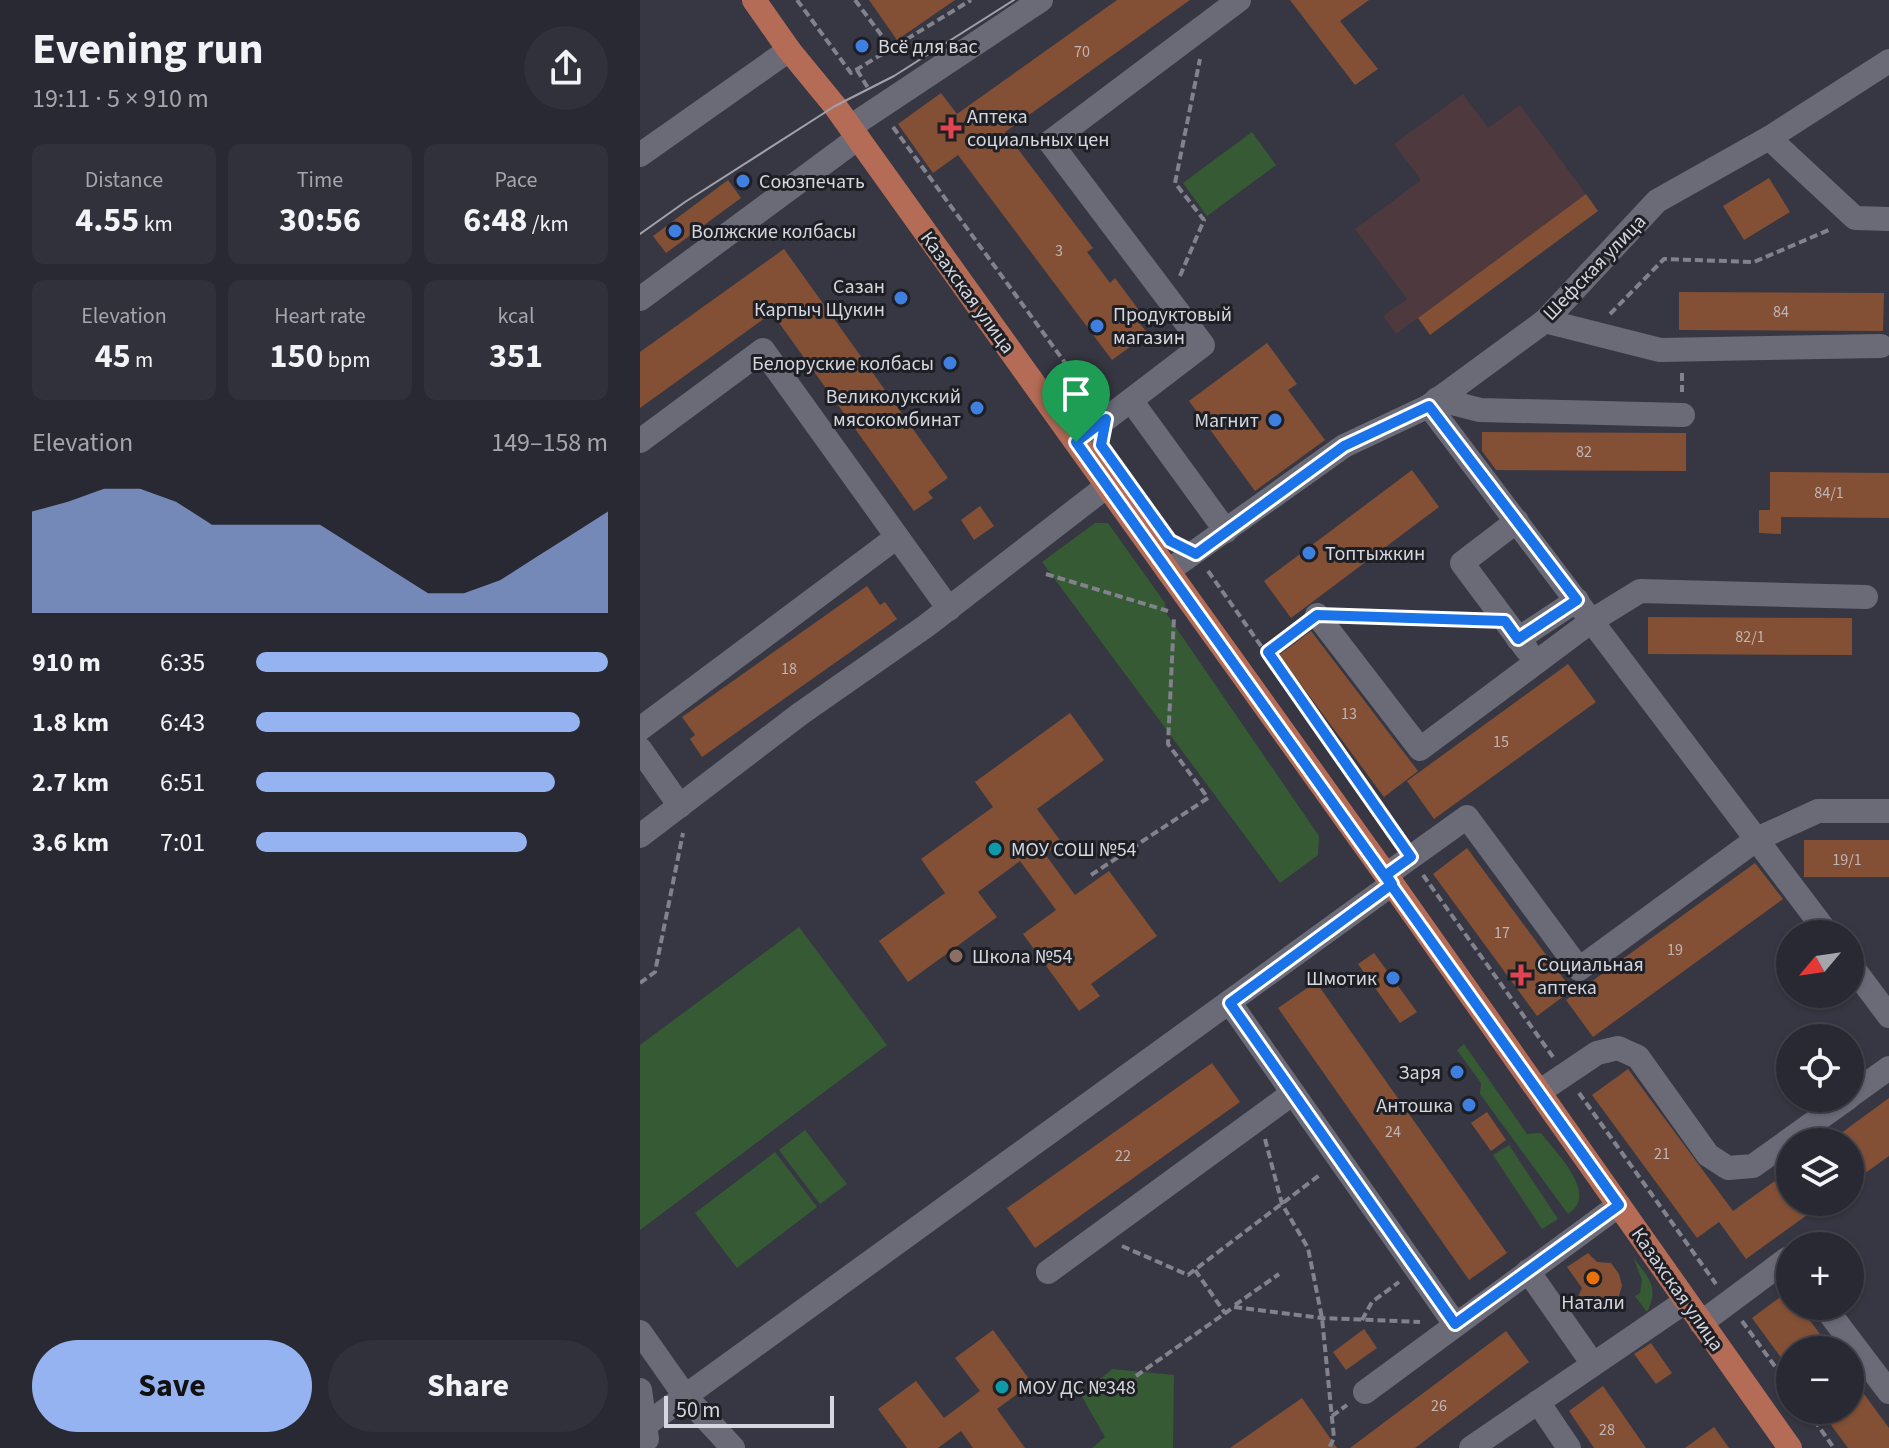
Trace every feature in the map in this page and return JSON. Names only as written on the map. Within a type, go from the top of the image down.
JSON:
[{"type":"main road","name":"Казахская улица","points":[[754,0],[854,133],[1389,879],[1790,1448]]},
{"type":"street","points":[[640,299],[854,133],[1041,0]]},
{"type":"street","points":[[1076,442],[1203,345],[1050,142],[1239,0]]},
{"type":"street","points":[[640,155],[789,50]]},
{"type":"street","name":"Шефская улица","points":[[1168,571],[1344,446],[1433,402],[1545,321],[1657,201],[1776,133],[1889,61]]},
{"type":"street","points":[[1776,133],[1855,218],[1889,219]]},
{"type":"street","points":[[1545,321],[1660,350],[1881,346]]},
{"type":"street","points":[[640,441],[763,350],[949,609]]},
{"type":"street","points":[[1433,402],[1480,410],[1683,415]]},
{"type":"street","points":[[1433,402],[1517,521],[1818,920]]},
{"type":"street","points":[[1138,410],[1226,531]]},
{"type":"street","points":[[640,836],[800,714],[949,609],[1107,486]]},
{"type":"street","points":[[1517,521],[1462,563],[1517,637],[1577,600]]},
{"type":"street","points":[[640,729],[897,537]]},
{"type":"street","points":[[1317,615],[1420,749],[1593,620],[1640,591],[1866,597]]},
{"type":"street","points":[[640,749],[685,802]]},
{"type":"street","points":[[644,1439],[685,1396],[1230,1003],[1389,879],[1411,857],[1467,817],[1579,969],[1757,839],[1818,811],[1889,811]]},
{"type":"street","points":[[1864,983],[1889,1016]]},
{"type":"street","points":[[1230,1003],[1455,1324]]},
{"type":"street","points":[[1539,1092],[1597,1053],[1618,1048],[1638,1057],[1708,1155],[1728,1168],[1753,1166],[1828,1112]]},
{"type":"street","points":[[1864,1086],[1889,1068]]},
{"type":"street","points":[[1048,1272],[1293,1093]]},
{"type":"street","points":[[1365,1392],[1619,1205]]},
{"type":"street","points":[[1701,1323],[1776,1267]]},
{"type":"street","points":[[1528,1271],[1593,1364]]},
{"type":"street","points":[[1471,1448],[1686,1301]]},
{"type":"street","points":[[1835,1320],[1889,1392]]},
{"type":"street","points":[[640,1332],[685,1396],[733,1448]]},
{"type":"street","points":[[640,1390],[644,1439]]},
{"type":"street","points":[[1538,1402],[1569,1448]]},
{"type":"path","points":[[797,0],[851,73],[971,0]]},
{"type":"path","points":[[855,0],[891,48]]},
{"type":"path","points":[[1170,301],[1204,220],[1175,183],[1200,56]]},
{"type":"path","points":[[897,133],[1106,419]]},
{"type":"path","points":[[1592,333],[1664,259],[1754,262],[1855,218]]},
{"type":"path","points":[[1682,350],[1683,415]]},
{"type":"path","points":[[1196,554],[1776,1367]]},
{"type":"path","points":[[1046,574],[1174,613],[1168,744],[1208,798],[1091,875]]},
{"type":"path","points":[[1268,652],[1317,615],[1517,637]]},
{"type":"path","points":[[640,983],[655,972],[685,802]]},
{"type":"path","points":[[1260,1117],[1282,1204],[1308,1248],[1322,1318],[1334,1438],[1329,1448]]},
{"type":"path","points":[[1097,1236],[1188,1275],[1340,1160]]},
{"type":"path","points":[[1362,1320],[1372,1302],[1417,1269]]},
{"type":"path","points":[[1195,1270],[1225,1313]]},
{"type":"path","points":[[1136,1376],[1279,1274]]},
{"type":"path","points":[[1234,1307],[1322,1318],[1455,1324]]},
{"type":"path","points":[[1817,1424],[1834,1448]]},
{"type":"shaded area","points":[[1463,94],[1488,128],[1520,105],[1586,194],[1396,334],[1383,316],[1407,299],[1355,229],[1421,180],[1394,144]]},
{"type":"green space","points":[[1252,132],[1276,165],[1207,216],[1183,183]]},
{"type":"green space","points":[[1095,523],[1108,523],[1165,603],[1166,613],[1319,836],[1318,855],[1280,883],[1042,562]]},
{"type":"green space","points":[[799,927],[887,1045],[640,1230],[640,1045]]},
{"type":"green space","points":[[1464,1044],[1527,1134],[1541,1133],[1572,1173],[1579,1196],[1577,1206],[1568,1214],[1480,1094],[1481,1083],[1457,1050]]},
{"type":"green space","points":[[805,1130],[847,1184],[820,1204],[779,1150]]},
{"type":"green space","points":[[1509,1145],[1558,1219],[1542,1229],[1493,1155]]},
{"type":"green space","points":[[775,1152],[817,1207],[737,1268],[695,1213]]},
{"type":"green space","points":[[1633,1257],[1652,1289],[1647,1312],[1635,1296],[1640,1293],[1642,1280]]},
{"type":"green space","points":[[1112,1369],[1174,1375],[1173,1448],[1092,1448],[1105,1437],[1081,1395]]},
{"type":"building","points":[[869,0],[955,0],[897,40]]},
{"type":"building","points":[[1117,0],[1190,0],[1005,132],[1093,248],[1087,252],[1110,283],[1115,278],[1141,313],[1135,317],[1148,334],[1112,360],[958,155],[933,173],[898,124],[941,93],[957,114]]},
{"type":"building","points":[[1290,0],[1369,0],[1340,21],[1378,69],[1355,85]]},
{"type":"building","points":[[1769,178],[1790,212],[1744,240],[1723,206]]},
{"type":"building","points":[[728,180],[741,198],[666,253],[653,236]]},
{"type":"building","points":[[1586,194],[1598,211],[1430,335],[1418,318]]},
{"type":"building","points":[[784,249],[948,478],[928,492],[933,498],[914,511],[772,313],[640,408],[640,352]]},
{"type":"building","points":[[1679,292],[1884,293],[1883,331],[1679,330]]},
{"type":"building","points":[[1267,343],[1297,384],[1288,390],[1325,440],[1255,491],[1189,401]]},
{"type":"building","points":[[1482,432],[1686,433],[1686,471],[1496,470],[1482,451]]},
{"type":"building","points":[[1412,470],[1439,507],[1291,618],[1264,581]]},
{"type":"building","points":[[1770,472],[1889,473],[1889,518],[1781,517],[1781,534],[1759,533],[1759,510],[1770,510]]},
{"type":"building","points":[[980,506],[994,526],[974,540],[961,520]]},
{"type":"building","points":[[867,586],[880,605],[885,602],[897,619],[702,757],[690,739],[695,735],[682,717]]},
{"type":"building","points":[[1648,617],[1852,618],[1852,655],[1648,654]]},
{"type":"building","points":[[1311,631],[1418,771],[1384,797],[1279,655]]},
{"type":"building","points":[[1568,664],[1596,702],[1434,819],[1407,781]]},
{"type":"building","name":"МОУ СОШ №54","points":[[1070,713],[1104,760],[1037,809],[1062,843],[1045,854],[1075,895],[1109,871],[1157,936],[1091,984],[1100,996],[1079,1011],[1023,934],[1056,910],[1020,861],[978,892],[997,917],[908,982],[879,941],[945,893],[921,859],[993,807],[975,782]]},
{"type":"building","points":[[1804,840],[1889,840],[1889,877],[1804,877]]},
{"type":"building","points":[[1467,848],[1572,990],[1537,1016],[1433,874]]},
{"type":"building","points":[[1755,863],[1783,899],[1593,1037],[1566,1000]]},
{"type":"building","points":[[1374,953],[1417,1012],[1400,1023],[1358,964]]},
{"type":"building","points":[[1316,982],[1507,1253],[1469,1280],[1278,1008]]},
{"type":"building","points":[[1212,1063],[1240,1102],[1035,1248],[1007,1208]]},
{"type":"building","points":[[1628,1069],[1733,1211],[1776,1180],[1776,1216],[1806,1216],[1783,1232],[1776,1232],[1776,1237],[1746,1259],[1719,1222],[1697,1238],[1592,1095]]},
{"type":"building","points":[[1889,1098],[1889,1156],[1864,1174],[1864,1128],[1848,1128]]},
{"type":"building","points":[[1487,1112],[1506,1140],[1491,1151],[1471,1123]]},
{"type":"building","points":[[1588,1253],[1597,1262],[1611,1263],[1619,1274],[1622,1286],[1617,1302],[1605,1308],[1594,1310],[1577,1299],[1582,1288],[1567,1267]]},
{"type":"building","points":[[1776,1300],[1776,1320],[1810,1320],[1822,1336],[1776,1336],[1776,1351],[1752,1318]]},
{"type":"building","points":[[1364,1329],[1377,1348],[1346,1370],[1333,1352]]},
{"type":"building","name":"МОУ ДС №348","points":[[993,1330],[1032,1383],[997,1409],[1025,1448],[973,1448],[961,1431],[938,1448],[907,1448],[878,1409],[916,1381],[944,1418],[980,1391],[955,1358]]},
{"type":"building","points":[[1506,1331],[1529,1362],[1415,1448],[1350,1448]]},
{"type":"building","points":[[1651,1343],[1672,1373],[1656,1384],[1634,1354]]},
{"type":"building","points":[[1603,1386],[1646,1448],[1594,1448],[1569,1411]]},
{"type":"building","points":[[1864,1394],[1889,1428],[1889,1448],[1848,1448],[1830,1424],[1864,1424]]},
{"type":"building","points":[[1302,1398],[1337,1448],[1230,1448]]},
{"type":"building","points":[[1714,1427],[1729,1448],[1685,1448]]},
{"type":"tram line","points":[[640,234],[835,106],[894,76],[1014,0]]},
{"type":"place","name":"Всё для вас","points":[[862,46]]},
{"type":"place","name":"Аптека социальных цен","points":[[951,128]]},
{"type":"place","name":"Союзпечать","points":[[743,181]]},
{"type":"place","name":"Волжские колбасы","points":[[675,231]]},
{"type":"place","name":"Сазан Карпыч Щукин","points":[[901,298]]},
{"type":"place","name":"Продуктовый магазин","points":[[1097,326]]},
{"type":"place","name":"Белоруские колбасы","points":[[950,363]]},
{"type":"place","name":"Великолукский мясокомбинат","points":[[977,408]]},
{"type":"place","name":"Магнит","points":[[1275,420]]},
{"type":"place","name":"Топтыжкин","points":[[1309,553]]},
{"type":"place","name":"МОУ СОШ №54","points":[[995,849]]},
{"type":"place","name":"Школа №54","points":[[956,956]]},
{"type":"place","name":"Социальная аптека","points":[[1521,975]]},
{"type":"place","name":"Шмотик","points":[[1393,978]]},
{"type":"place","name":"Заря","points":[[1457,1072]]},
{"type":"place","name":"Антошка","points":[[1469,1105]]},
{"type":"place","name":"Натали","points":[[1593,1278]]},
{"type":"place","name":"МОУ ДС №348","points":[[1002,1387]]},
{"type":"route","points":[[1076,442],[1106,419],[1101,445],[1170,541],[1196,554],[1344,446],[1429,406],[1577,600],[1518,639],[1505,621],[1317,615],[1268,652],[1411,857],[1386,875],[1392,884],[1230,1003],[1455,1324],[1619,1205],[1386,875],[1076,442]]}]
